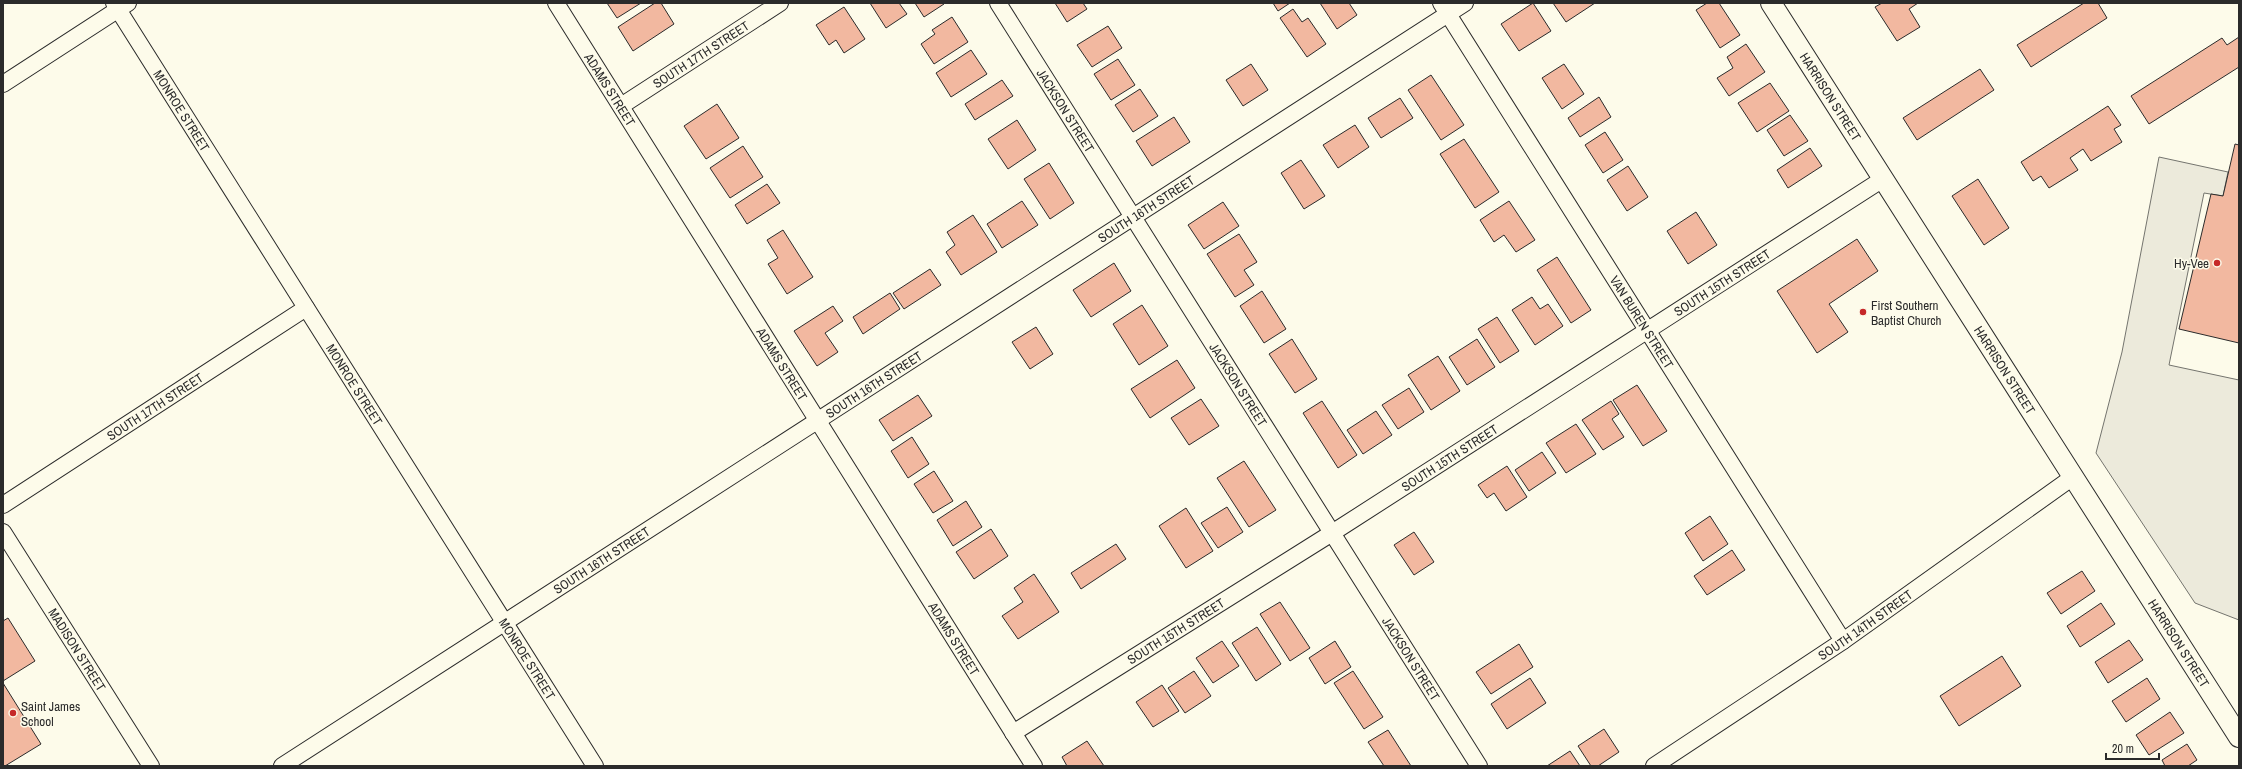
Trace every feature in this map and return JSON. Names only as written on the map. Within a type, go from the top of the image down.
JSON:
[{"type":"street","name":"ADAMS STREET","points":[[556,3],[1034,766]]},
{"type":"street","name":"SOUTH 17TH STREET","points":[[621,106],[780,3]]},
{"type":"street","name":"JACKSON STREET","points":[[998,3],[1479,766]]},
{"type":"street","name":"SOUTH 16TH STREET","points":[[282,766],[819,421],[1133,217],[1445,8],[1465,3]]},
{"type":"street","name":"HARRISON STREET","points":[[1771,3],[2239,737]]},
{"type":"street","points":[[3,84],[120,5]]},
{"type":"street","name":"MONROE STREET","points":[[120,5],[306,308],[595,766]]},
{"type":"street","name":"VAN BUREN STREET","points":[[1445,8],[1646,330],[1843,641]]},
{"type":"street","name":"SOUTH 15TH STREET","points":[[1013,733],[1332,533],[1883,179]]},
{"type":"street","name":"SOUTH 17TH STREET","points":[[3,505],[306,308]]},
{"type":"street","name":"SOUTH 14TH STREET","points":[[1654,766],[1843,641],[2073,477]]},
{"type":"street","name":"MADISON STREET","points":[[3,532],[151,766]]},
{"type":"shaded area","points":[[2159,157],[2228,172],[2223,196],[2204,193],[2169,365],[2239,380],[2239,620],[2195,603],[2096,453],[2122,352]]},
{"type":"building","points":[[607,3],[641,3],[617,18]]},
{"type":"building","points":[[655,3],[661,3],[674,24],[633,51],[618,27]]},
{"type":"building","points":[[870,3],[899,3],[907,14],[886,28]]},
{"type":"building","points":[[915,3],[944,3],[944,4],[924,17]]},
{"type":"building","points":[[1055,3],[1083,3],[1087,9],[1067,22]]},
{"type":"building","points":[[1273,3],[1290,3],[1278,11]]},
{"type":"building","points":[[1320,3],[1349,3],[1357,15],[1337,29]]},
{"type":"building","points":[[1533,3],[1551,31],[1519,51],[1501,24]]},
{"type":"building","points":[[1553,3],[1595,3],[1566,22]]},
{"type":"building","points":[[1707,3],[1719,3],[1740,35],[1720,48],[1696,10]]},
{"type":"building","points":[[1882,3],[1918,3],[1909,9],[1920,27],[1897,41],[1875,7]]},
{"type":"building","points":[[2084,3],[2098,3],[2107,18],[2031,67],[2017,45]]},
{"type":"building","points":[[844,7],[865,39],[844,53],[836,40],[829,45],[816,25]]},
{"type":"building","points":[[1293,9],[1302,22],[1308,18],[1326,44],[1307,57],[1280,18]]},
{"type":"building","points":[[952,17],[968,42],[934,64],[921,44],[935,34],[932,30]]},
{"type":"building","points":[[1108,26],[1122,48],[1092,67],[1077,45]]},
{"type":"building","points":[[2239,37],[2239,67],[2149,124],[2131,96],[2222,38],[2227,45]]},
{"type":"building","points":[[1746,44],[1765,72],[1729,96],[1717,78],[1733,68],[1727,57]]},
{"type":"building","points":[[971,50],[987,74],[951,97],[936,73]]},
{"type":"building","points":[[1118,59],[1135,85],[1111,100],[1094,74]]},
{"type":"building","points":[[1251,64],[1268,90],[1243,106],[1226,80]]},
{"type":"building","points":[[1564,64],[1584,94],[1562,109],[1542,78]]},
{"type":"building","points":[[1980,69],[1994,90],[1917,140],[1903,118]]},
{"type":"building","points":[[1431,75],[1464,125],[1441,140],[1408,90]]},
{"type":"building","points":[[1002,80],[1013,96],[975,120],[965,104]]},
{"type":"building","points":[[1770,83],[1789,111],[1757,132],[1738,103]]},
{"type":"building","points":[[1140,89],[1158,116],[1133,132],[1115,105]]},
{"type":"building","points":[[1599,97],[1611,117],[1580,137],[1568,118]]},
{"type":"building","points":[[1400,98],[1413,118],[1381,138],[1368,118]]},
{"type":"building","points":[[717,104],[739,138],[706,159],[684,126]]},
{"type":"building","points":[[2108,106],[2121,125],[2114,129],[2122,142],[2091,161],[2083,149],[2070,158],[2078,170],[2049,188],[2041,176],[2033,181],[2021,162]]},
{"type":"building","points":[[1790,115],[1808,141],[1784,156],[1767,130]]},
{"type":"building","points":[[1174,117],[1190,142],[1152,166],[1136,141]]},
{"type":"building","points":[[1017,120],[1036,150],[1008,169],[988,139]]},
{"type":"building","points":[[1355,125],[1369,147],[1338,168],[1323,145]]},
{"type":"building","points":[[1605,132],[1623,160],[1603,173],[1585,145]]},
{"type":"building","points":[[1464,139],[1499,192],[1475,208],[1440,154]]},
{"type":"building","name":"Hy-Vee","points":[[2235,144],[2239,145],[2239,343],[2179,329],[2211,194],[2223,196]]},
{"type":"building","points":[[743,146],[763,177],[730,198],[710,168]]},
{"type":"building","points":[[1810,148],[1822,166],[1788,188],[1777,170]]},
{"type":"building","points":[[1301,160],[1325,196],[1304,209],[1281,173]]},
{"type":"building","points":[[1049,163],[1074,203],[1050,219],[1024,179]]},
{"type":"building","points":[[1628,166],[1648,197],[1627,211],[1607,180]]},
{"type":"building","points":[[1978,179],[2009,228],[1984,245],[1952,196]]},
{"type":"building","points":[[767,184],[780,203],[747,224],[735,205]]},
{"type":"building","points":[[1022,201],[1038,225],[1002,248],[987,224]]},
{"type":"building","points":[[1509,201],[1535,240],[1516,252],[1504,235],[1494,242],[1480,220]]},
{"type":"building","points":[[1223,202],[1239,226],[1204,249],[1188,225]]},
{"type":"building","points":[[1696,212],[1717,245],[1688,264],[1667,231]]},
{"type":"building","points":[[973,215],[997,252],[961,275],[946,252],[955,245],[947,232]]},
{"type":"building","points":[[783,230],[813,277],[787,294],[768,264],[778,258],[767,240]]},
{"type":"building","points":[[1239,234],[1257,262],[1244,270],[1254,285],[1235,297],[1207,254]]},
{"type":"building","points":[[1857,239],[1878,271],[1829,304],[1848,332],[1817,353],[1777,291]]},
{"type":"building","points":[[1557,257],[1591,310],[1571,323],[1537,270]]},
{"type":"building","points":[[1114,263],[1131,291],[1091,317],[1073,290]]},
{"type":"building","points":[[930,269],[941,285],[904,309],[893,293]]},
{"type":"building","points":[[1262,291],[1286,329],[1264,343],[1240,306]]},
{"type":"building","points":[[890,293],[900,309],[863,334],[853,317]]},
{"type":"building","points":[[1532,297],[1540,309],[1548,304],[1563,326],[1535,345],[1512,310]]},
{"type":"building","points":[[1142,305],[1168,346],[1139,365],[1113,324]]},
{"type":"building","points":[[833,306],[843,321],[825,333],[838,352],[817,366],[794,331]]},
{"type":"building","points":[[1497,317],[1519,351],[1500,363],[1478,329]]},
{"type":"building","points":[[1036,327],[1053,354],[1030,369],[1012,342]]},
{"type":"building","points":[[1292,339],[1317,379],[1295,393],[1269,354]]},
{"type":"building","points":[[1477,339],[1495,367],[1467,385],[1449,357]]},
{"type":"building","points":[[1438,356],[1460,391],[1431,410],[1408,375]]},
{"type":"building","points":[[1177,360],[1195,388],[1150,418],[1131,389]]},
{"type":"building","points":[[1637,385],[1667,431],[1643,446],[1613,400]]},
{"type":"building","points":[[1409,388],[1424,412],[1398,429],[1382,405]]},
{"type":"building","points":[[918,395],[932,416],[893,441],[879,420]]},
{"type":"building","points":[[1201,399],[1219,426],[1189,445],[1171,418]]},
{"type":"building","points":[[1322,401],[1357,455],[1338,468],[1303,413]]},
{"type":"building","points":[[1611,401],[1619,414],[1612,419],[1624,437],[1603,450],[1582,420]]},
{"type":"building","points":[[1376,411],[1392,435],[1363,454],[1347,430]]},
{"type":"building","points":[[1576,424],[1596,454],[1566,473],[1546,443]]},
{"type":"building","points":[[912,437],[929,464],[908,478],[891,451]]},
{"type":"building","points":[[1542,452],[1556,473],[1529,491],[1515,470]]},
{"type":"building","points":[[1244,461],[1276,510],[1249,527],[1217,478]]},
{"type":"building","points":[[1507,466],[1527,497],[1506,511],[1494,493],[1487,498],[1478,485]]},
{"type":"building","points":[[934,471],[953,501],[933,513],[914,484]]},
{"type":"building","points":[[966,501],[982,527],[953,546],[937,520]]},
{"type":"building","points":[[1227,507],[1243,532],[1218,548],[1201,523]]},
{"type":"building","points":[[1186,508],[1213,551],[1186,568],[1159,526]]},
{"type":"building","points":[[1710,516],[1728,544],[1703,561],[1685,533]]},
{"type":"building","points":[[991,529],[1008,556],[974,579],[956,552]]},
{"type":"building","points":[[1414,532],[1434,562],[1414,575],[1394,545]]},
{"type":"building","points":[[1116,544],[1126,559],[1081,589],[1071,573]]},
{"type":"building","points":[[1732,550],[1745,570],[1707,595],[1694,576]]},
{"type":"building","points":[[2082,571],[2095,591],[2061,614],[2047,593]]},
{"type":"building","points":[[1034,574],[1059,612],[1018,639],[1002,616],[1023,602],[1014,588]]},
{"type":"building","points":[[1280,602],[1310,648],[1290,661],[1260,614]]},
{"type":"building","points":[[2101,603],[2115,624],[2080,647],[2067,626]]},
{"type":"building","name":"Saint James School","points":[[8,618],[35,661],[3,681],[3,621]]},
{"type":"building","points":[[1257,627],[1281,664],[1256,681],[1232,643]]},
{"type":"building","points":[[2129,640],[2143,660],[2108,683],[2095,662]]},
{"type":"building","points":[[1222,641],[1239,666],[1213,683],[1196,658]]},
{"type":"building","points":[[1335,641],[1351,667],[1325,684],[1309,658]]},
{"type":"building","points":[[1519,644],[1533,667],[1491,694],[1476,672]]},
{"type":"building","points":[[2002,656],[2021,686],[1959,726],[1940,696]]},
{"type":"building","points":[[1194,671],[1211,696],[1185,713],[1168,688]]},
{"type":"building","points":[[1353,671],[1383,717],[1364,729],[1334,683]]},
{"type":"building","points":[[1530,678],[1546,703],[1507,729],[1491,704]]},
{"type":"building","points":[[2147,678],[2160,699],[2126,722],[2112,701]]},
{"type":"building","name":"Saint James School","points":[[3,683],[41,744],[5,766],[3,766]]},
{"type":"building","points":[[1162,685],[1179,711],[1153,727],[1136,702]]},
{"type":"building","points":[[2170,712],[2184,733],[2149,755],[2136,735]]},
{"type":"building","points":[[1604,729],[1619,752],[1598,766],[1591,766],[1578,746]]},
{"type":"building","points":[[1388,730],[1411,766],[1384,766],[1368,742]]},
{"type":"building","points":[[1087,741],[1104,766],[1067,766],[1062,757]]},
{"type":"building","points":[[2187,744],[2197,760],[2188,766],[2165,766],[2162,760]]},
{"type":"building","points":[[1570,751],[1580,766],[1547,766]]},
{"type":"place","name":"Hy-Vee","points":[[2217,263]]},
{"type":"place","name":"First Southern Baptist Church","points":[[1863,312]]},
{"type":"place","name":"Saint James School","points":[[13,713]]}]
